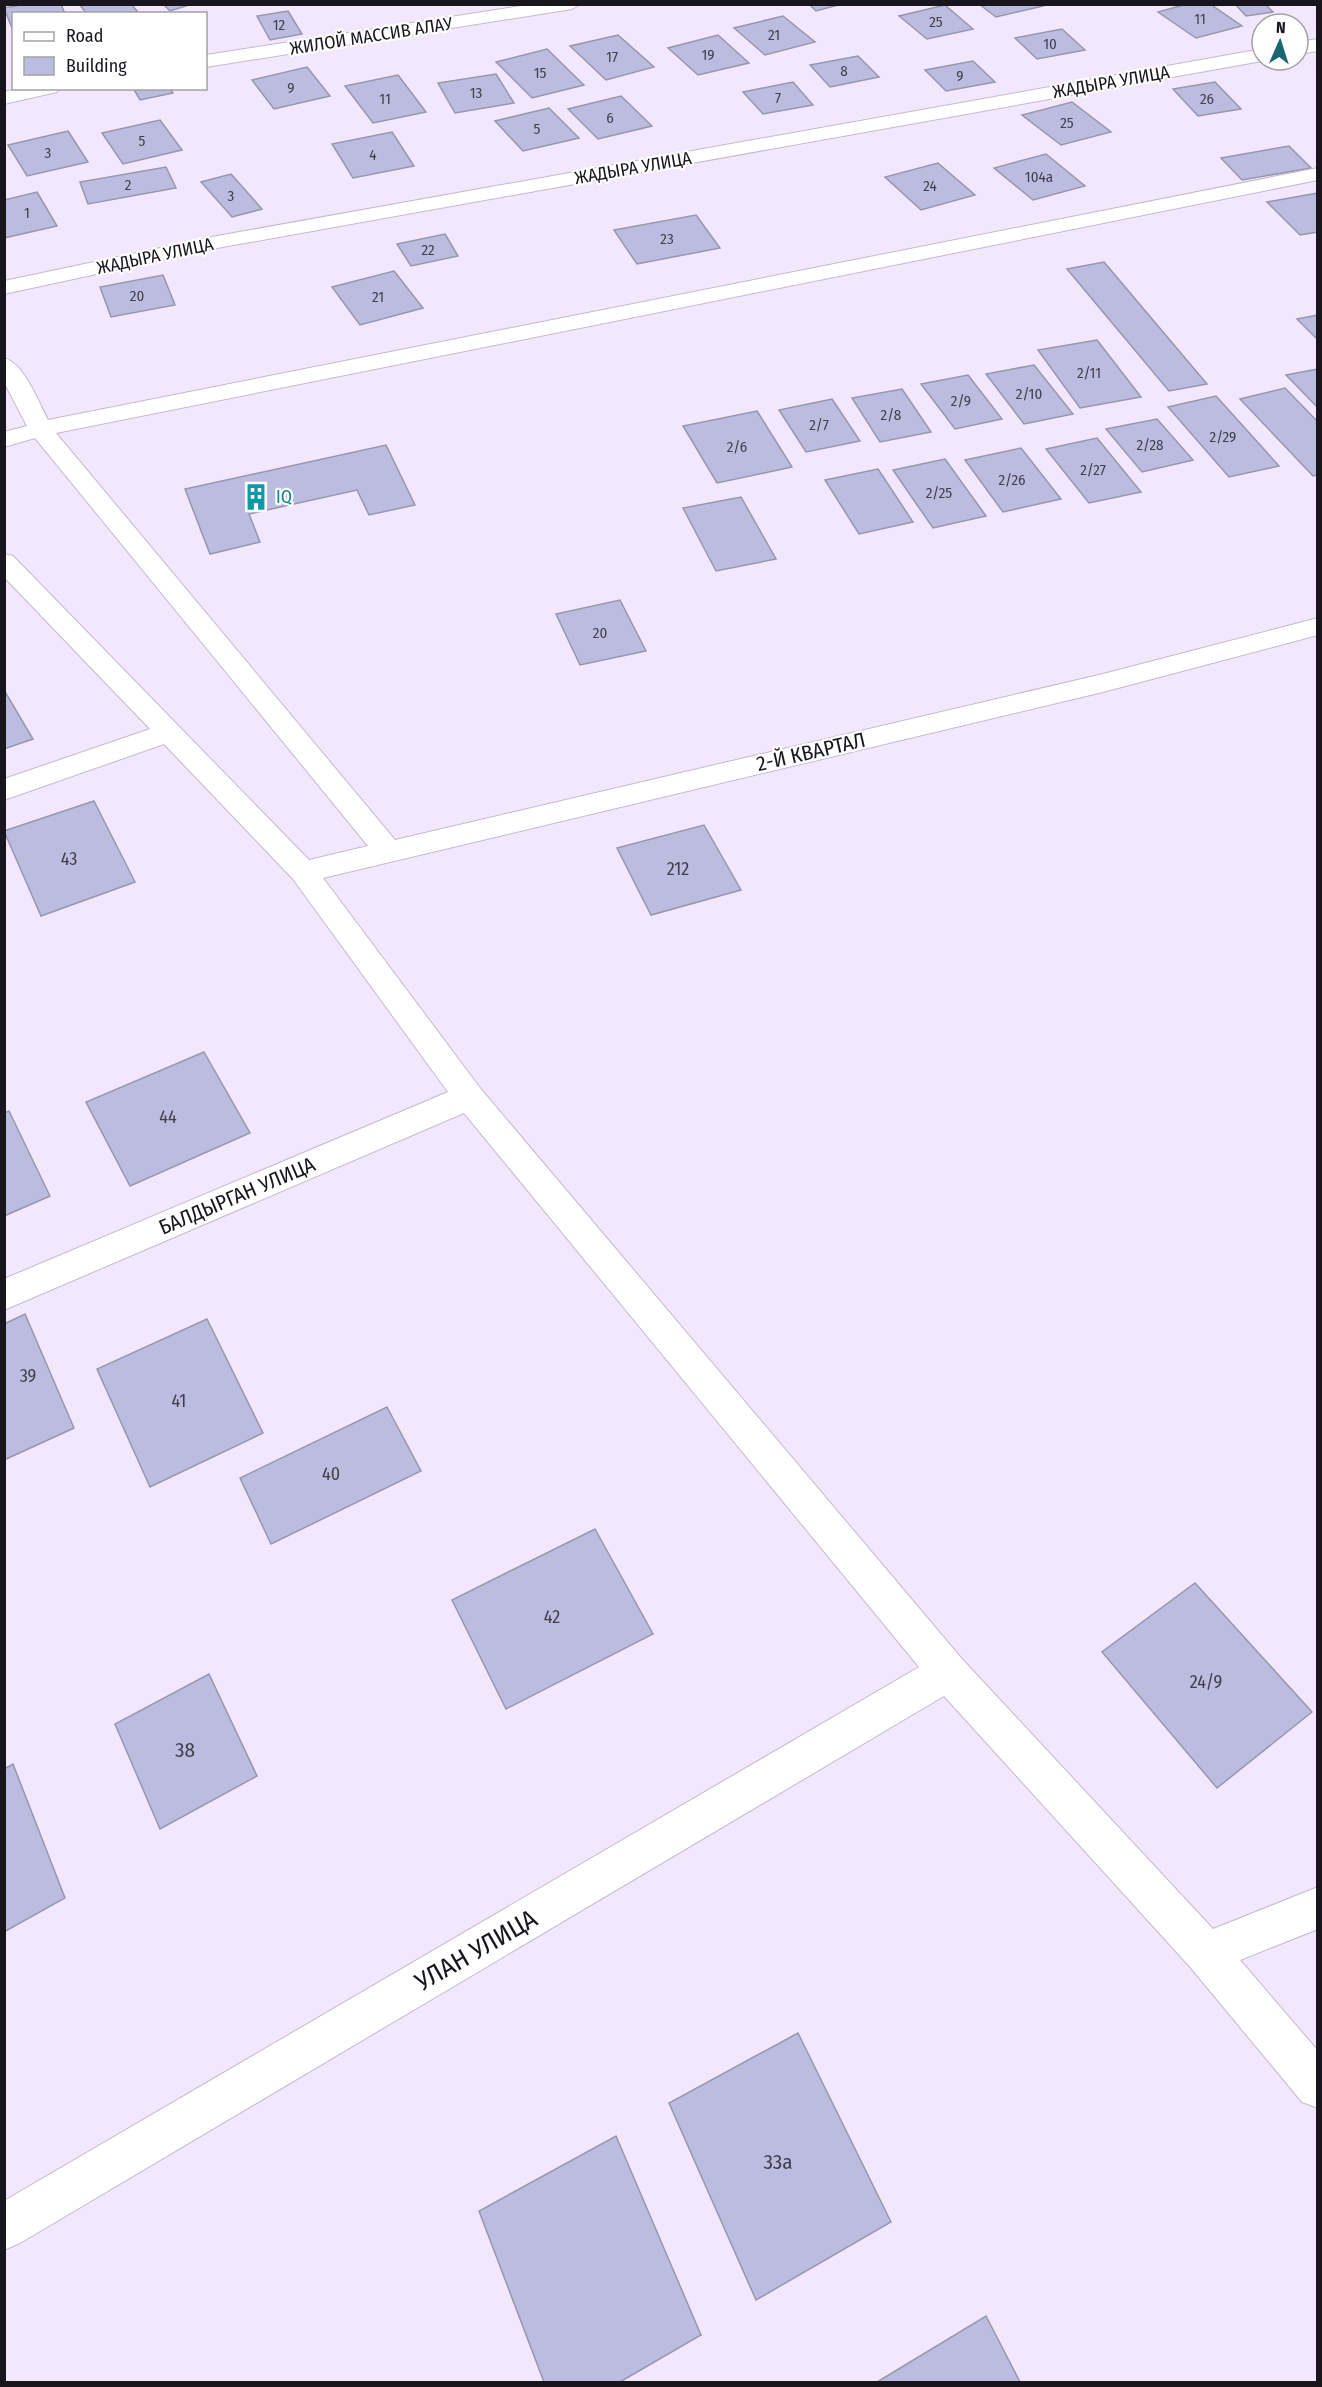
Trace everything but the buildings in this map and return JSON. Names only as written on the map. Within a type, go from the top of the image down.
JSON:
[{"type":"street","name":"ЖИЛОЙ МАССИВ АЛАУ","points":[[207,61],[572,4]]},
{"type":"street","name":"ЖАДЫРА УЛИЦА","points":[[4,288],[217,242],[1250,57]]},
{"type":"street","points":[[4,98],[41,90]]},
{"type":"street","points":[[4,440],[40,429],[1317,174]]},
{"type":"street","points":[[4,365],[20,387],[40,429],[389,852]]},
{"type":"street","points":[[4,562],[303,872],[469,1097],[948,1672],[1206,1953],[1317,2086]]},
{"type":"street","name":"2-Й КВАРТАЛ","points":[[303,872],[1103,683],[1317,626]]},
{"type":"street","points":[[4,790],[168,733]]},
{"type":"street","name":"БАЛДЫРГАН УЛИЦА","points":[[4,1295],[469,1097]]},
{"type":"street","name":"УЛАН УЛИЦА","points":[[4,2227],[948,1672]]},
{"type":"street","points":[[1206,1953],[1317,1908]]},
{"type":"place","name":"IQ","points":[[256,497]]}]
